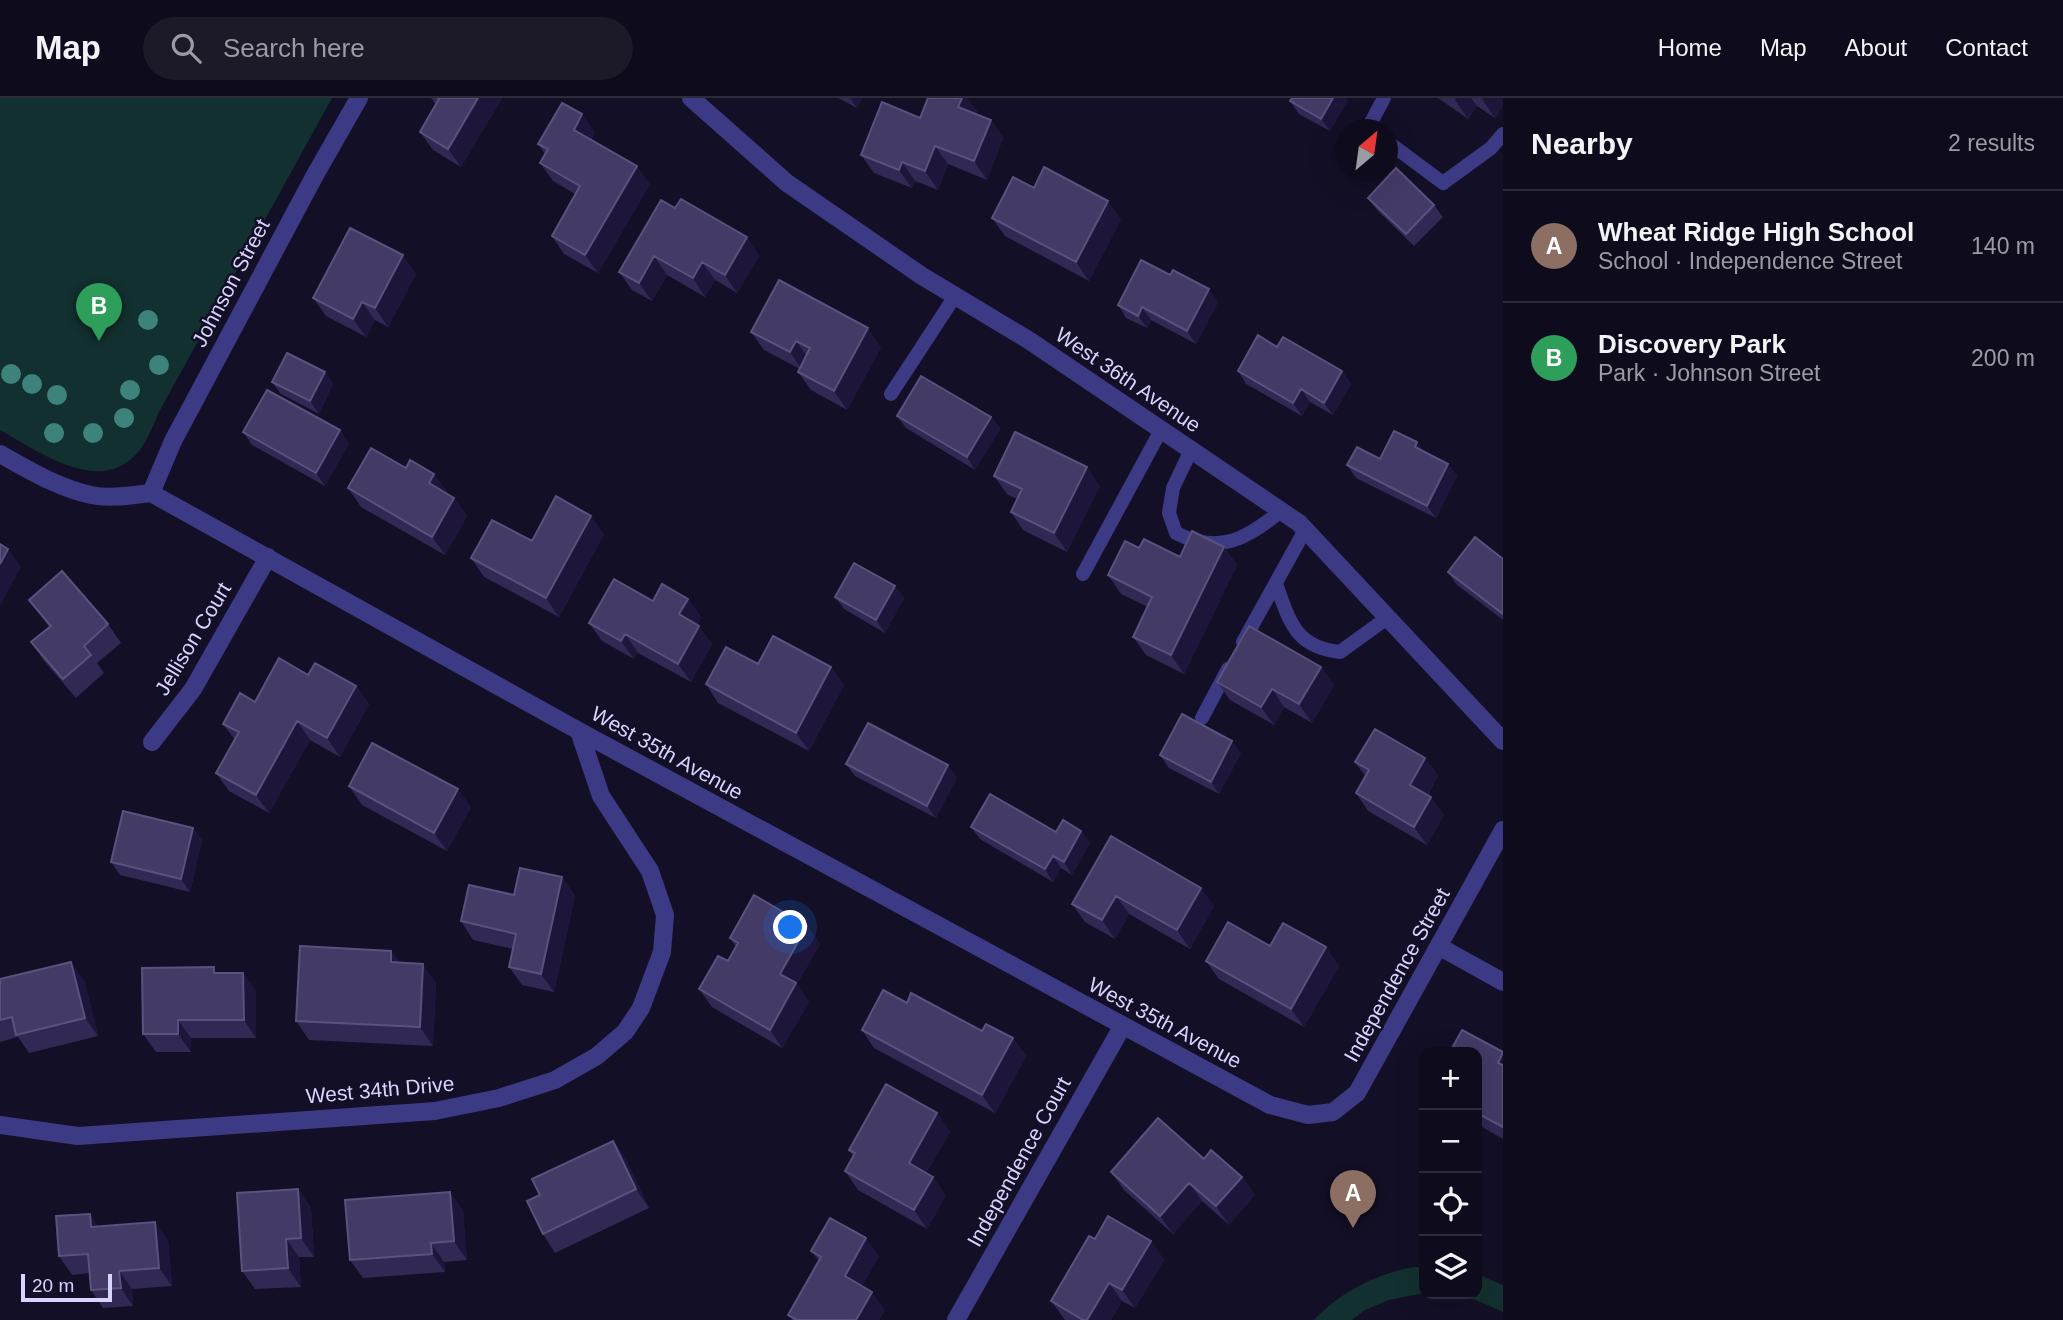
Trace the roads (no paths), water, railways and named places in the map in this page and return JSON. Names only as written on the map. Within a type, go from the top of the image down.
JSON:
[{"type":"street","name":"Johnson Street","points":[[151,494],[173,441],[359,98]]},
{"type":"street","name":"West 36th Avenue","points":[[691,98],[787,183],[955,296],[1030,341],[1305,530],[1503,741]]},
{"type":"street","points":[[0,454],[39,476],[92,496],[151,494]]},
{"type":"street","name":"West 35th Avenue","points":[[151,494],[1122,1027],[1270,1105],[1308,1115]]},
{"type":"street","name":"Jellison Court","points":[[152,742],[193,690],[268,557]]},
{"type":"street","name":"West 34th Drive","points":[[0,1125],[78,1136],[435,1111],[499,1098],[555,1080],[597,1056],[625,1032],[641,1009],[662,952],[665,915],[650,871],[601,796],[579,731]]},
{"type":"street","name":"Independence Street","points":[[1308,1115],[1333,1112],[1357,1093],[1503,830]]},
{"type":"street","points":[[1440,947],[1503,982]]},
{"type":"street","name":"Independence Court","points":[[956,1320],[1122,1027]]},
{"type":"lane","points":[[1373,119],[1384,98]]},
{"type":"lane","points":[[1398,149],[1443,183],[1491,148],[1503,134]]},
{"type":"lane","points":[[891,394],[955,296]]},
{"type":"lane","points":[[1083,574],[1161,429]]},
{"type":"lane","points":[[1191,450],[1173,488],[1169,513],[1176,533],[1195,542],[1223,543],[1254,533],[1281,511]]},
{"type":"lane","points":[[1202,718],[1305,530]]},
{"type":"lane","points":[[1276,584],[1293,628],[1307,643],[1322,650],[1340,652],[1387,618]]},
{"type":"place","name":"Discovery Park","points":[[99,341]]},
{"type":"place","name":"Wheat Ridge High School","points":[[1353,1228]]}]
